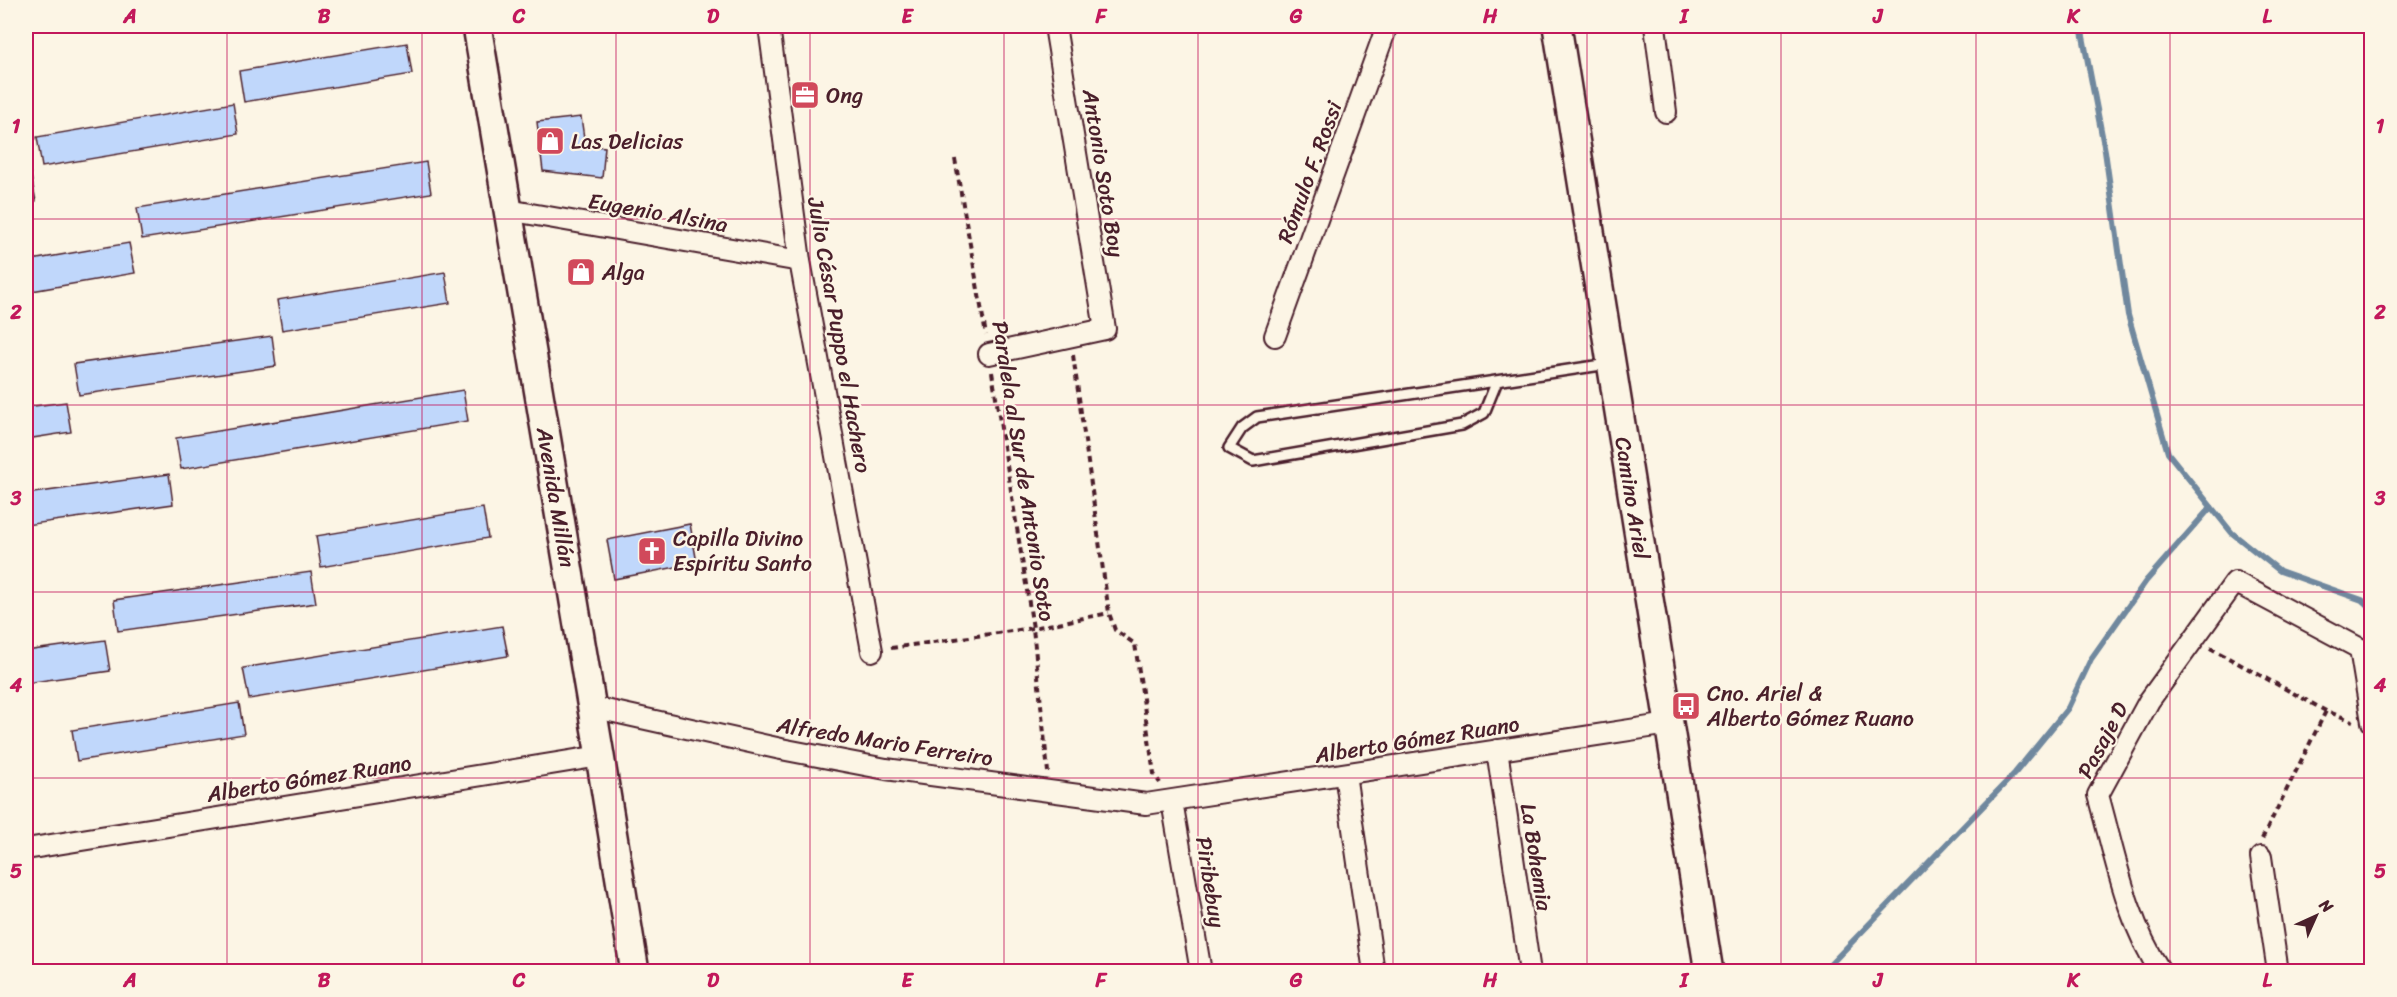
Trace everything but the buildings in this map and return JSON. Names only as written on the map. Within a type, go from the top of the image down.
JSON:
[{"type":"street","name":"Avenida Millán","points":[[477,26],[592,707],[634,972]]},
{"type":"street","name":"Julio César Puppo el Hachero","points":[[769,26],[800,261],[872,651]]},
{"type":"street","name":"Antonio Soto Boy","points":[[1055,26],[1105,329],[1070,336]]},
{"type":"street","name":"Rómulo F. Rossi","points":[[1275,336],[1388,26]]},
{"type":"street","name":"Camino Ariel","points":[[1557,26],[1709,972]]},
{"type":"street","points":[[1655,26],[1666,112]]},
{"type":"street","name":"Eugenio Alsina","points":[[508,210],[800,261]]},
{"type":"street","points":[[989,354],[1070,336]]},
{"type":"street","name":"Pasaje D","points":[[2161,972],[2148,952],[2130,908],[2098,795],[2150,701],[2235,582],[2366,652]]},
{"type":"street","points":[[2366,652],[2367,723]]},
{"type":"street","name":"Alfredo Mario Ferreiro","points":[[592,707],[792,752],[886,768],[1146,804],[1173,801]]},
{"type":"street","name":"Alberto Gómez Ruano","points":[[1173,801],[1669,724]]},
{"type":"street","name":"La Bohemia","points":[[1497,750],[1530,972]]},
{"type":"street","name":"Alberto Gómez Ruano","points":[[26,849],[600,756]]},
{"type":"street","points":[[1345,774],[1374,972]]},
{"type":"street","name":"Piribebuy","points":[[1173,801],[1201,972]]},
{"type":"street","points":[[2261,857],[2278,972]]},
{"type":"lane","points":[[1930,26],[1942,26]]},
{"type":"lane","points":[[1497,381],[1484,413],[1462,425],[1253,461],[1229,448],[1242,428],[1257,417],[1497,381],[1611,364]]},
{"type":"path","name":"Paralela al Sur de Antonio Soto","points":[[955,159],[1033,628],[1050,791]]},
{"type":"path","points":[[1070,336],[1109,612],[1115,630],[1135,644],[1154,774],[1173,801]]},
{"type":"path","points":[[872,651],[1033,628],[1109,612]]},
{"type":"path","points":[[2194,639],[2326,711],[2367,723]]},
{"type":"path","points":[[2261,857],[2262,838],[2326,711]]},
{"type":"waterway","points":[[2081,26],[2105,151],[2128,315],[2168,453],[2232,533],[2280,571],[2362,600],[2372,609]]},
{"type":"waterway","points":[[1823,972],[2015,773],[2068,708],[2091,659],[2146,581],[2211,507]]},
{"type":"place","name":"Ong","points":[[805,95]]},
{"type":"place","name":"Las Delicias","points":[[550,141]]},
{"type":"place","name":"Alga","points":[[581,272]]},
{"type":"place","name":"Capilla Divino Espíritu Santo","points":[[652,551]]},
{"type":"place","name":"Cno. Ariel & Alberto Gómez Ruano","points":[[1686,706]]}]
